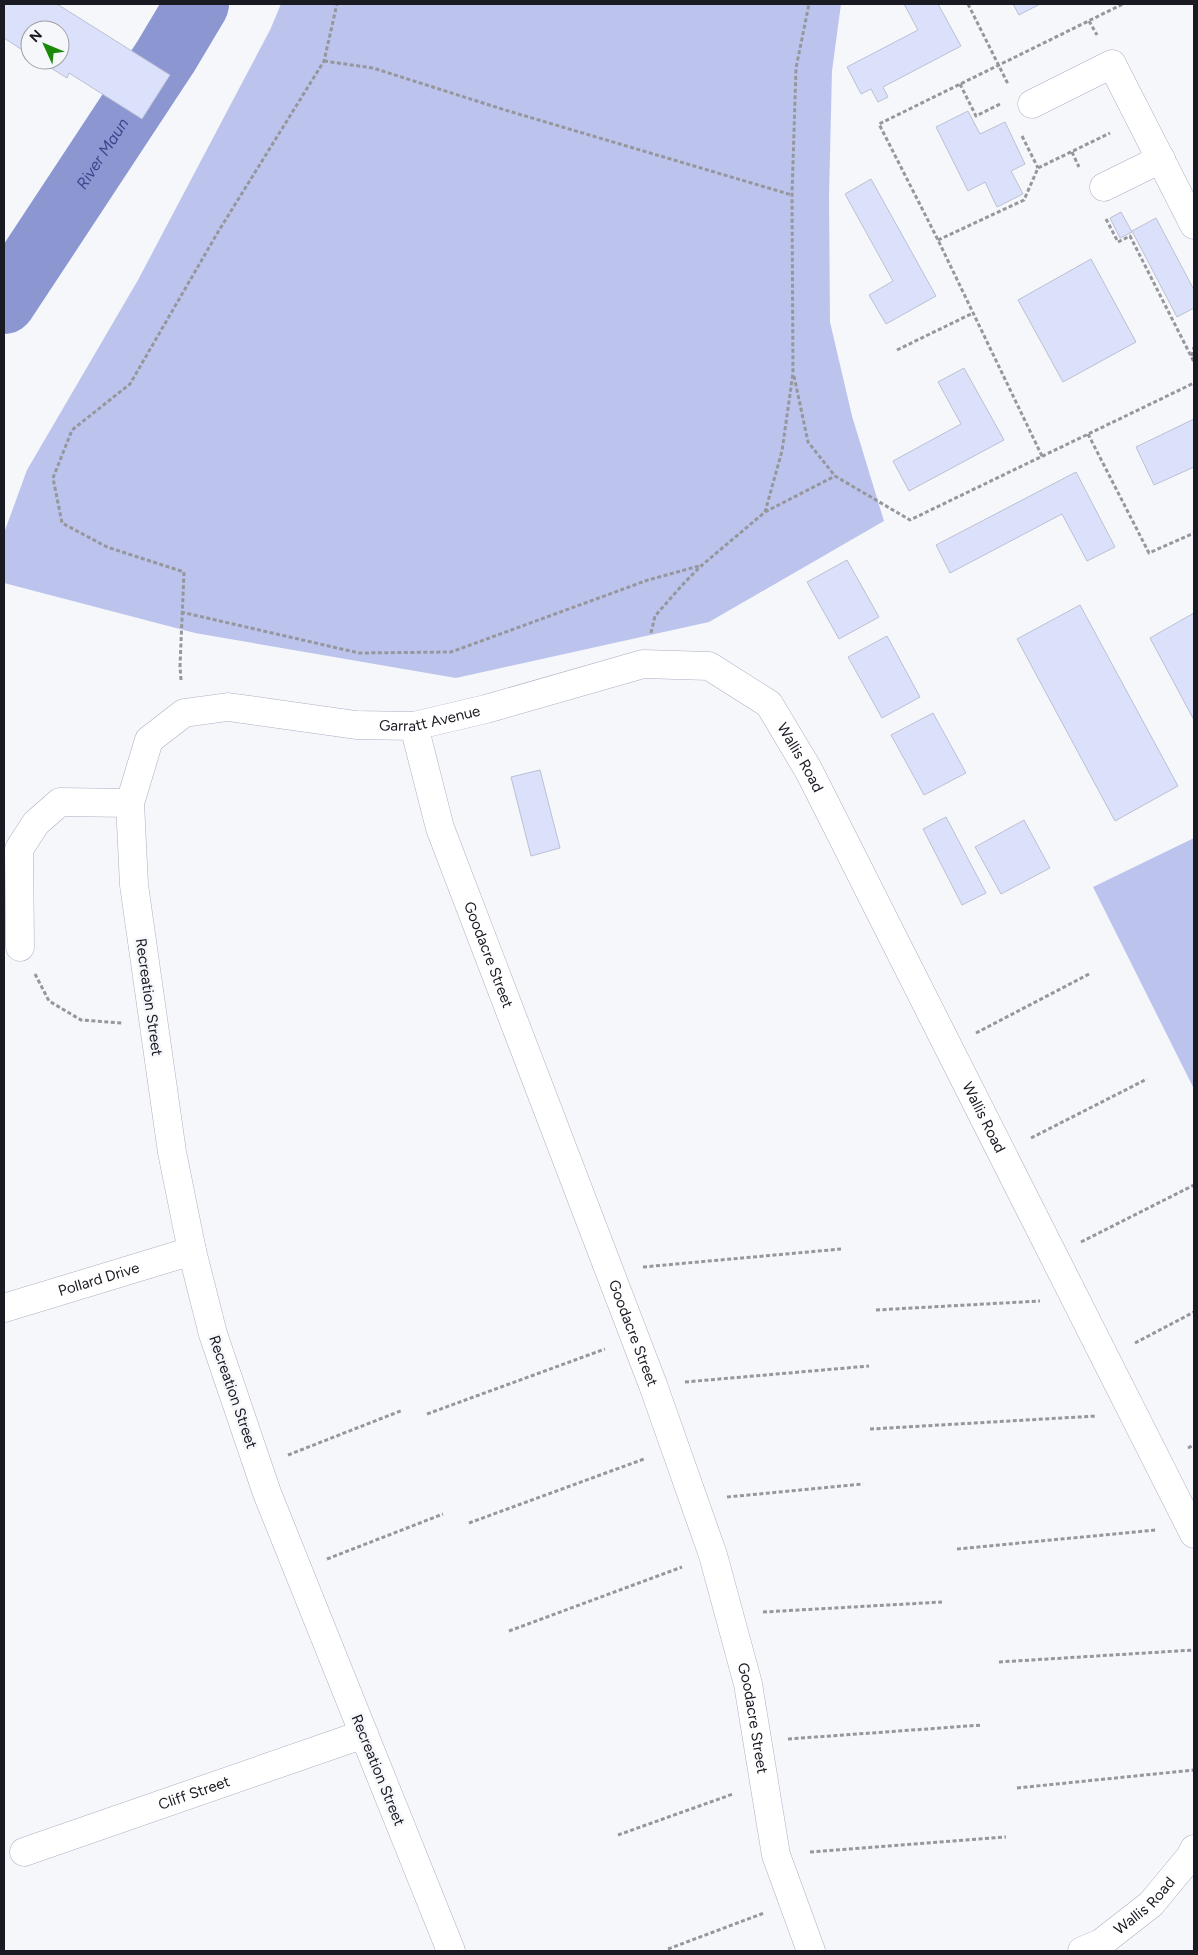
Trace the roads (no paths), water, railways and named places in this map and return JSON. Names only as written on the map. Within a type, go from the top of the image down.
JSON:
[{"type":"street","points":[[1032,104],[1112,64],[1161,159],[1187,192],[1194,225]]},
{"type":"street","points":[[1104,187],[1161,159]]},
{"type":"street","name":"Garratt Avenue","points":[[130,803],[148,740],[184,713],[228,707],[356,725],[414,726],[486,709],[643,664],[709,666],[769,704]]},
{"type":"street","name":"Wallis Road","points":[[769,704],[810,771],[1192,1530]]},
{"type":"street","name":"Goodacre Street","points":[[414,726],[440,828],[653,1385],[713,1555],[748,1684],[776,1854],[811,1951]]},
{"type":"street","points":[[20,947],[19,849],[36,823],[60,802],[130,803]]},
{"type":"street","name":"Recreation Street","points":[[130,803],[134,885],[172,1152],[192,1250],[213,1334],[258,1466],[298,1571],[451,1951]]},
{"type":"street","name":"Pollard Drive","points":[[4,1308],[192,1250]]},
{"type":"street","name":"Cliff Street","points":[[24,1852],[364,1734]]},
{"type":"street","name":"Wallis Road","points":[[1082,1951],[1101,1943],[1151,1904],[1190,1857],[1194,1849]]},
{"type":"waterway","name":"River Maun","points":[[4,302],[166,56],[197,4]]}]
